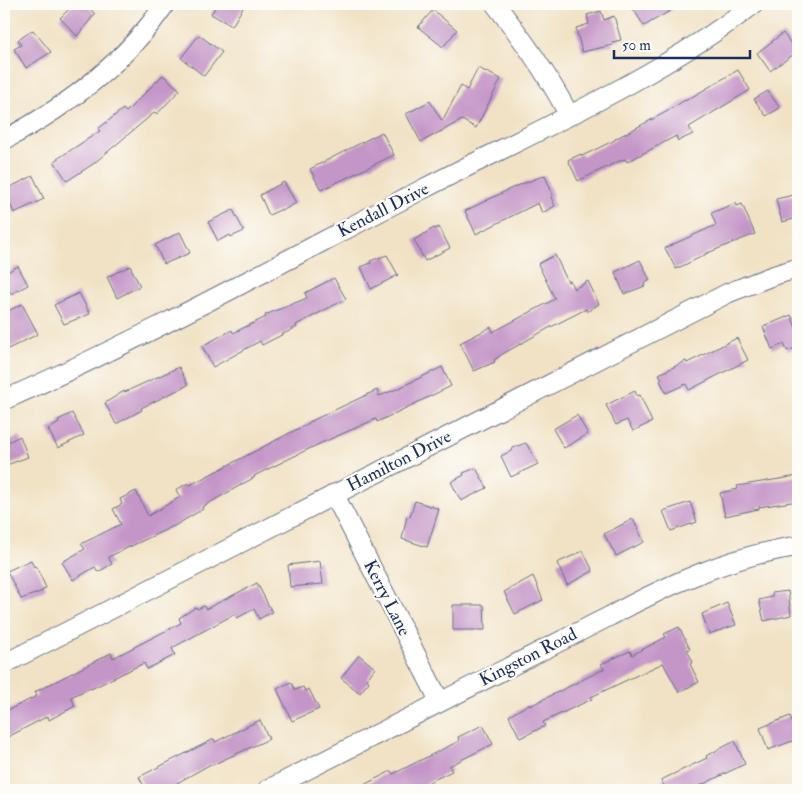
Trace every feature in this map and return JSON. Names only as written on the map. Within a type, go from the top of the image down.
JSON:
[{"type":"street","points":[[4,140],[33,125],[68,101],[102,74],[132,45],[165,4]]},
{"type":"street","points":[[495,4],[526,43],[553,85],[569,115]]},
{"type":"street","name":"Kendall Drive","points":[[4,400],[133,341],[624,87],[674,59],[754,4]]},
{"type":"street","name":"Hamilton Drive","points":[[4,664],[728,293],[798,268]]},
{"type":"street","name":"Kerry Lane","points":[[334,494],[440,702]]},
{"type":"street","name":"Kingston Road","points":[[267,790],[644,597],[689,577],[735,561],[782,548],[798,546]]},
{"type":"building","points":[[74,4],[85,4],[95,14],[77,36],[60,18]]},
{"type":"building","points":[[217,4],[245,4],[232,26],[211,14]]},
{"type":"building","points":[[630,4],[682,4],[644,26]]},
{"type":"building","points":[[433,10],[457,30],[443,47],[418,27]]},
{"type":"building","points":[[601,11],[604,20],[614,16],[621,40],[612,42],[613,45],[582,52],[576,28],[589,24],[587,15]]},
{"type":"building","points":[[33,30],[51,52],[26,68],[14,49],[21,45],[18,40]]},
{"type":"building","points":[[783,33],[797,52],[770,71],[757,53]]},
{"type":"building","points":[[199,35],[222,52],[204,76],[181,58]]},
{"type":"building","points":[[478,68],[501,79],[476,128],[462,120],[421,142],[406,114],[430,101],[442,121],[461,86],[467,90]]},
{"type":"building","points":[[738,70],[750,90],[689,127],[693,134],[678,141],[676,136],[627,162],[625,159],[617,162],[578,181],[568,160],[581,154],[582,156],[615,140]]},
{"type":"building","points":[[163,75],[180,90],[157,114],[155,112],[93,164],[67,181],[54,161],[100,131],[98,129],[123,109],[126,112]]},
{"type":"building","points":[[768,91],[780,108],[766,116],[754,99]]},
{"type":"building","points":[[382,132],[394,155],[321,190],[310,169]]},
{"type":"building","points":[[545,175],[555,206],[542,213],[538,203],[476,234],[465,211],[512,188]]},
{"type":"building","points":[[33,176],[44,199],[14,213],[4,190]]},
{"type":"building","points":[[284,182],[296,203],[282,211],[282,209],[269,215],[260,195]]},
{"type":"building","points":[[798,194],[798,218],[782,222],[776,199]]},
{"type":"building","points":[[736,203],[737,206],[742,204],[755,234],[705,254],[676,269],[665,248],[716,225],[711,213]]},
{"type":"building","points":[[233,210],[244,231],[218,241],[208,222]]},
{"type":"building","points":[[439,227],[450,248],[425,261],[414,240]]},
{"type":"building","points":[[180,232],[190,253],[164,264],[155,245]]},
{"type":"building","points":[[387,255],[398,275],[371,289],[361,267],[371,263],[370,261]]},
{"type":"building","points":[[555,255],[568,282],[570,281],[574,289],[588,281],[599,304],[587,312],[586,309],[547,329],[499,356],[494,360],[495,362],[474,371],[460,343],[491,327],[493,332],[555,299],[538,264]]},
{"type":"building","points":[[640,260],[650,280],[644,284],[645,286],[624,294],[615,272]]},
{"type":"building","points":[[18,266],[28,285],[11,294],[4,280],[4,274]]},
{"type":"building","points":[[130,266],[140,286],[117,298],[107,277]]},
{"type":"building","points":[[334,278],[346,299],[262,345],[260,341],[213,367],[202,346],[232,330],[233,333],[266,317],[265,315],[307,298],[305,293]]},
{"type":"building","points":[[79,293],[90,314],[64,324],[54,305]]},
{"type":"building","points":[[22,304],[38,334],[8,349],[4,340],[4,313]]},
{"type":"building","points":[[791,315],[798,333],[798,347],[787,351],[784,344],[772,349],[763,327]]},
{"type":"building","points":[[737,338],[748,360],[689,390],[686,384],[666,393],[659,374],[686,361],[687,363]]},
{"type":"building","points":[[179,367],[188,385],[141,408],[142,410],[116,424],[105,403],[124,391]]},
{"type":"building","points":[[442,367],[451,386],[377,422],[376,419],[319,444],[254,476],[176,525],[108,557],[112,564],[98,572],[95,567],[73,580],[62,562],[85,549],[81,544],[121,524],[113,509],[122,504],[120,499],[136,491],[148,516],[180,497],[176,490],[188,483],[190,485],[309,422],[377,390],[379,396]]},
{"type":"building","points":[[635,391],[637,396],[640,395],[652,422],[633,431],[627,420],[616,425],[606,405]]},
{"type":"building","points":[[72,413],[84,435],[58,448],[48,429],[59,423],[58,420]]},
{"type":"building","points":[[577,415],[588,434],[564,448],[553,429]]},
{"type":"building","points":[[20,436],[28,457],[4,466],[4,444]]},
{"type":"building","points":[[526,443],[538,464],[511,477],[501,456],[511,451],[512,448]]},
{"type":"building","points":[[476,468],[487,488],[461,501],[451,482],[464,475],[463,473]]},
{"type":"building","points":[[798,476],[798,501],[759,507],[759,509],[725,516],[720,493],[738,489],[737,486]]},
{"type":"building","points":[[415,501],[439,509],[427,547],[402,539],[407,516],[410,517]]},
{"type":"building","points":[[690,502],[697,522],[671,531],[663,511]]},
{"type":"building","points":[[633,519],[644,542],[616,556],[604,534]]},
{"type":"building","points":[[583,551],[593,571],[567,585],[557,563]]},
{"type":"building","points":[[31,560],[34,567],[36,566],[46,588],[43,591],[21,599],[7,571]]},
{"type":"building","points":[[320,561],[323,584],[290,587],[288,565]]},
{"type":"building","points":[[533,576],[543,600],[515,614],[504,592]]},
{"type":"building","points":[[257,583],[272,612],[259,619],[254,609],[237,618],[235,614],[172,648],[175,655],[147,669],[144,663],[71,697],[75,706],[49,720],[48,716],[4,739],[4,712],[37,696],[35,692],[111,653],[113,658],[181,623],[179,618],[196,607],[197,609],[204,606],[206,609]]},
{"type":"building","points":[[788,591],[791,615],[764,621],[759,600],[772,597],[772,593]]},
{"type":"building","points":[[727,603],[736,625],[709,634],[702,614]]},
{"type":"building","points":[[453,605],[484,605],[485,630],[453,630]]},
{"type":"building","points":[[679,627],[690,649],[687,650],[693,662],[690,664],[699,682],[679,692],[663,663],[543,722],[545,726],[520,738],[509,716],[529,704],[530,706],[604,669],[601,664],[630,651],[632,655],[666,637],[664,634]]},
{"type":"building","points":[[359,655],[375,668],[367,679],[369,682],[360,693],[341,678]]},
{"type":"building","points":[[291,682],[295,690],[303,687],[305,691],[309,689],[319,709],[292,721],[277,689]]},
{"type":"building","points":[[790,716],[798,739],[768,750],[760,728]]},
{"type":"building","points":[[260,720],[269,739],[211,764],[177,783],[179,786],[170,790],[146,790],[139,777],[214,739],[215,742]]},
{"type":"building","points":[[483,725],[493,744],[449,766],[452,771],[413,790],[354,790],[391,771],[393,774],[459,741],[458,737]]},
{"type":"building","points":[[735,741],[745,764],[691,790],[666,790],[661,780],[707,758],[706,756]]}]
